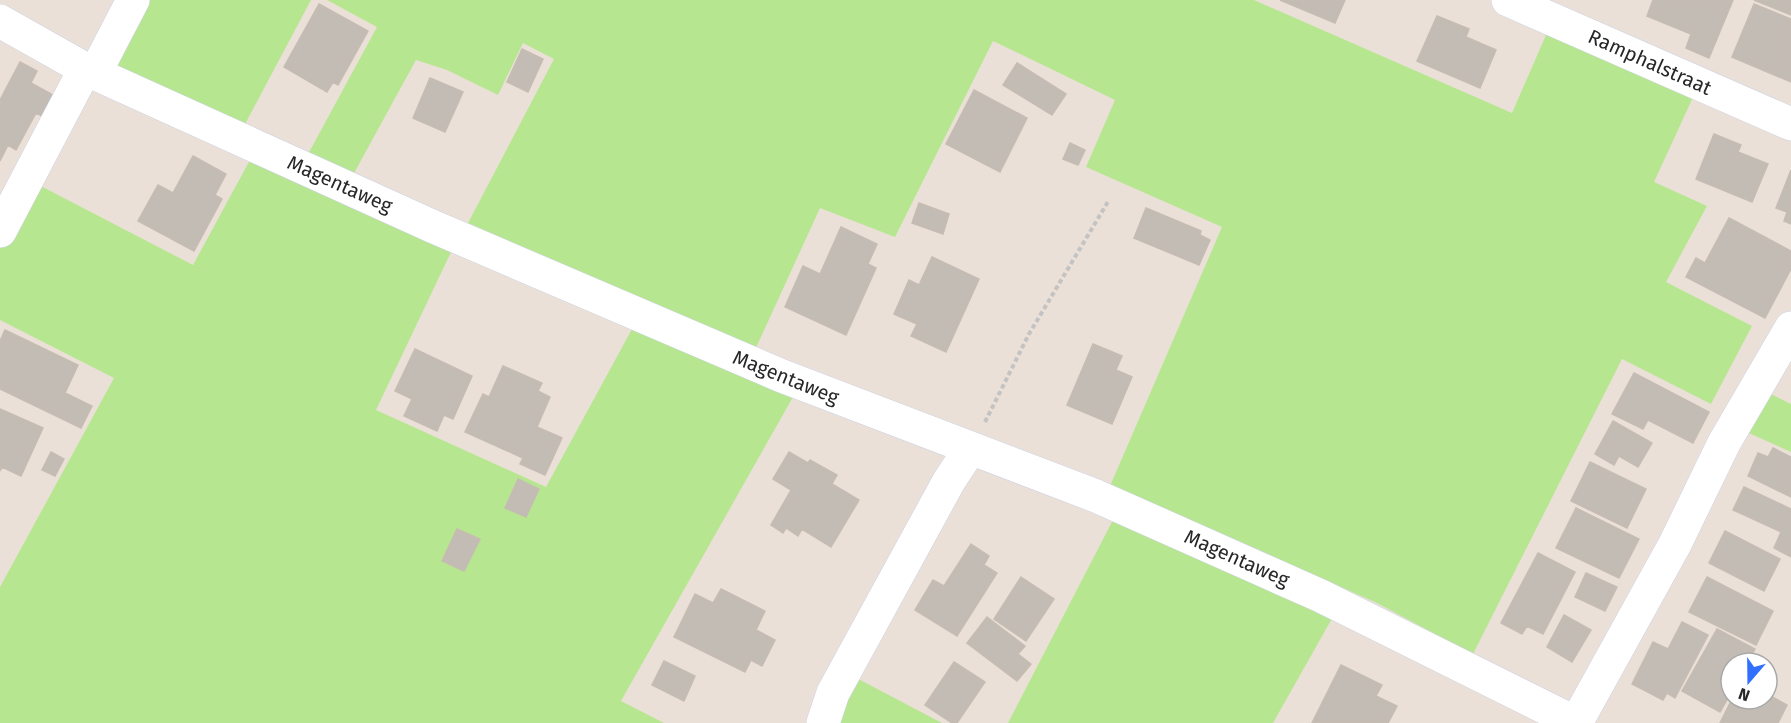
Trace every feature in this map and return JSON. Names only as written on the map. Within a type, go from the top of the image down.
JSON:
[{"type":"street","points":[[0,231],[90,71],[133,0]]},
{"type":"street","name":"Ramphalstraat","points":[[1508,0],[1791,124]]},
{"type":"street","name":"Magentaweg","points":[[0,21],[90,71],[434,227],[782,376],[1096,496],[1321,596],[1576,723]]},
{"type":"street","points":[[1576,723],[1675,544],[1724,443],[1791,328]]},
{"type":"street","points":[[823,723],[833,693],[949,481],[970,449]]},
{"type":"path","points":[[970,449],[1029,334],[1108,200]]},
{"type":"green space","points":[[144,0],[311,0],[243,128],[106,68]]},
{"type":"green space","points":[[327,0],[1254,0],[1512,113],[1549,28],[1695,93],[1654,182],[1707,206],[1666,282],[1752,326],[1711,404],[1622,359],[1473,654],[1375,602],[1110,486],[1222,227],[1086,167],[1115,100],[993,41],[895,237],[820,208],[755,350],[468,223],[554,59],[523,43],[498,95],[447,70],[416,60],[353,175],[307,156],[377,27]]},
{"type":"green space","points":[[250,160],[452,250],[376,410],[546,487],[632,329],[793,397],[621,701],[664,723],[0,723],[0,587],[114,378],[0,320],[0,249],[35,183],[193,265]]},
{"type":"green space","points":[[1765,391],[1791,404],[1791,452],[1742,430]]},
{"type":"green space","points":[[1114,518],[1334,615],[1273,723],[1008,723]]},
{"type":"green space","points":[[847,673],[942,723],[819,723]]},
{"type":"building","points":[[1280,0],[1345,0],[1335,23]]},
{"type":"building","points":[[1653,0],[1733,0],[1709,58],[1686,48],[1691,34],[1647,16]]},
{"type":"building","points":[[1754,0],[1791,0],[1791,15]]},
{"type":"building","points":[[319,4],[368,31],[338,85],[333,82],[327,92],[284,67]]},
{"type":"building","points":[[1754,4],[1791,19],[1791,82],[1732,57]]},
{"type":"building","points":[[1437,16],[1469,29],[1466,37],[1496,50],[1480,88],[1417,61]]},
{"type":"building","points":[[522,49],[543,59],[528,92],[507,82]]},
{"type":"building","points":[[20,62],[37,71],[31,83],[53,95],[42,116],[36,113],[16,150],[8,145],[0,161],[0,100]]},
{"type":"building","points":[[1017,63],[1066,94],[1052,115],[1003,85]]},
{"type":"building","points":[[430,78],[463,92],[445,132],[413,118]]},
{"type":"building","points":[[974,90],[1027,118],[1000,172],[946,144]]},
{"type":"building","points":[[1714,134],[1741,145],[1738,152],[1768,164],[1752,202],[1696,179]]},
{"type":"building","points":[[1070,143],[1085,150],[1078,165],[1063,159]]},
{"type":"building","points":[[193,156],[226,174],[215,195],[222,199],[194,251],[138,221],[158,185],[173,193]]},
{"type":"building","points":[[1791,170],[1791,224],[1784,221],[1787,212],[1776,208]]},
{"type":"building","points":[[919,203],[949,214],[943,234],[912,223]]},
{"type":"building","points":[[1146,208],[1201,231],[1200,235],[1210,240],[1199,265],[1134,238]]},
{"type":"building","points":[[1729,218],[1791,251],[1791,269],[1765,318],[1686,277],[1696,258],[1705,263]]},
{"type":"building","points":[[841,227],[877,244],[868,264],[876,268],[846,335],[785,307],[803,266],[820,274]]},
{"type":"building","points":[[932,257],[979,279],[946,352],[911,336],[917,324],[894,314],[909,280],[919,285]]},
{"type":"building","points":[[5,330],[78,365],[65,393],[92,406],[81,428],[0,389],[0,341]]},
{"type":"building","points":[[1093,344],[1122,356],[1116,370],[1132,377],[1112,424],[1067,405]]},
{"type":"building","points":[[415,349],[472,376],[453,419],[444,415],[437,431],[404,416],[412,399],[395,391]]},
{"type":"building","points":[[503,366],[542,383],[538,391],[550,397],[537,427],[562,438],[545,475],[520,464],[523,458],[465,432],[483,394],[489,397]]},
{"type":"building","points":[[1634,373],[1709,412],[1693,443],[1648,420],[1643,429],[1612,414]]},
{"type":"building","points":[[0,409],[43,428],[21,476],[2,467],[0,471]]},
{"type":"building","points":[[1613,421],[1652,443],[1638,467],[1619,456],[1614,465],[1595,454]]},
{"type":"building","points":[[1773,448],[1791,457],[1791,497],[1748,476],[1758,453],[1768,457]]},
{"type":"building","points":[[51,452],[64,459],[55,476],[42,470]]},
{"type":"building","points":[[789,452],[808,463],[810,460],[837,475],[832,484],[859,500],[831,547],[802,529],[798,536],[786,528],[783,533],[771,525],[791,490],[773,479]]},
{"type":"building","points":[[1590,462],[1646,489],[1627,528],[1571,501]]},
{"type":"building","points":[[518,479],[539,489],[526,517],[505,508]]},
{"type":"building","points":[[1744,487],[1791,509],[1791,557],[1774,548],[1781,532],[1733,510]]},
{"type":"building","points":[[1576,508],[1639,539],[1619,578],[1556,548]]},
{"type":"building","points":[[457,529],[480,539],[464,571],[442,561]]},
{"type":"building","points":[[1725,531],[1780,559],[1764,591],[1709,563]]},
{"type":"building","points":[[971,544],[989,556],[984,565],[997,573],[957,636],[915,610],[933,580],[944,586]]},
{"type":"building","points":[[1538,553],[1575,572],[1543,634],[1527,626],[1522,634],[1501,623]]},
{"type":"building","points":[[1586,573],[1617,587],[1605,611],[1575,597]]},
{"type":"building","points":[[1021,577],[1054,599],[1026,641],[994,619]]},
{"type":"building","points":[[1707,577],[1773,611],[1756,645],[1689,612]]},
{"type":"building","points":[[721,589],[765,611],[756,630],[775,640],[762,666],[751,660],[745,672],[674,637],[695,594],[713,603]]},
{"type":"building","points":[[1564,615],[1591,630],[1572,662],[1547,647]]},
{"type":"building","points":[[987,617],[1025,646],[1018,654],[1031,664],[1017,681],[967,643]]},
{"type":"building","points":[[1682,622],[1708,635],[1675,698],[1667,693],[1663,700],[1632,684],[1653,642],[1668,649]]},
{"type":"building","points":[[1717,629],[1755,649],[1754,651],[1719,651],[1720,712],[1682,691]]},
{"type":"building","points":[[664,661],[695,676],[684,701],[652,685]]},
{"type":"building","points":[[954,662],[985,682],[957,723],[952,723],[925,705]]},
{"type":"building","points":[[1341,665],[1382,685],[1376,696],[1397,706],[1388,723],[1312,723]]},
{"type":"building","points":[[1779,701],[1787,705],[1778,723],[1720,723],[1726,711],[1779,711]]}]
